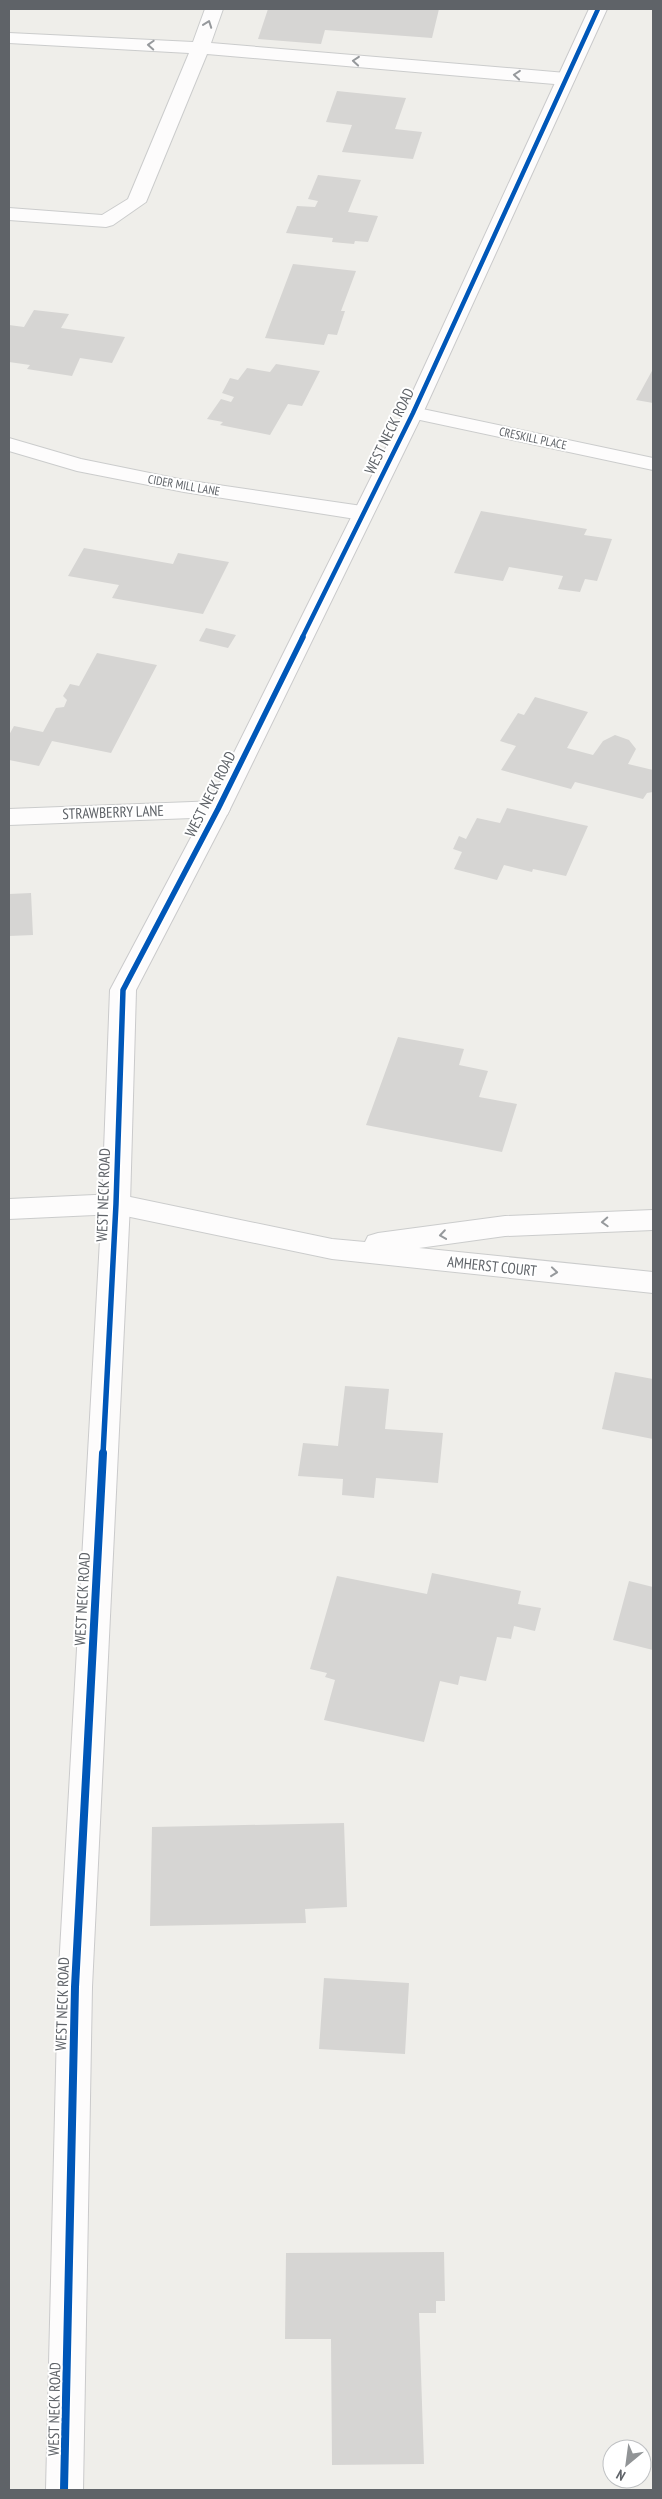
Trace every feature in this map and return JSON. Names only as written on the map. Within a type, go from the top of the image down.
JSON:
[{"type":"street","points":[[9,214],[106,221],[136,202],[200,48],[214,9]]},
{"type":"street","name":"WEST NECK ROAD","points":[[64,2490],[74,1987],[116,1204],[123,990],[218,808],[413,413],[598,9]]},
{"type":"street","points":[[10,38],[200,48],[566,79]]},
{"type":"street","name":"CRESKILL PLACE","points":[[413,413],[653,464]]},
{"type":"street","name":"CIDER MILL LANE","points":[[9,444],[78,465],[145,478],[362,513]]},
{"type":"street","name":"STRAWBERRY LANE","points":[[9,817],[218,808]]},
{"type":"street","name":"AMHERST COURT","points":[[9,1209],[116,1204],[332,1249],[653,1283]]},
{"type":"street","name":"AMHERST COURT","points":[[332,1249],[505,1226],[653,1220]]},
{"type":"building","points":[[268,9],[439,9],[432,38],[325,30],[321,44],[258,39]]},
{"type":"building","points":[[337,91],[406,98],[395,129],[422,132],[413,159],[342,152],[352,125],[326,122]]},
{"type":"building","points":[[318,175],[361,180],[348,212],[378,216],[368,242],[355,241],[354,244],[332,242],[333,238],[286,233],[297,206],[315,207],[318,201],[308,199]]},
{"type":"building","points":[[293,264],[356,271],[341,311],[345,311],[337,335],[328,334],[324,345],[265,338]]},
{"type":"building","points":[[34,310],[69,314],[61,328],[125,337],[112,363],[80,358],[72,376],[27,369],[30,365],[9,362],[9,325],[24,327]]},
{"type":"building","points":[[276,364],[320,371],[302,406],[288,404],[270,435],[220,425],[223,422],[207,419],[221,399],[231,402],[234,397],[222,393],[230,378],[238,380],[247,368],[270,372]]},
{"type":"building","points":[[653,369],[653,403],[636,400]]},
{"type":"building","points":[[481,511],[587,529],[584,535],[612,539],[597,581],[585,579],[580,592],[558,589],[563,576],[509,567],[503,581],[454,573]]},
{"type":"building","points":[[84,548],[173,564],[178,553],[229,562],[203,614],[112,598],[119,585],[68,576]]},
{"type":"building","points":[[206,628],[236,635],[228,648],[199,641]]},
{"type":"building","points":[[97,653],[157,665],[111,753],[52,741],[39,766],[9,760],[9,735],[14,726],[43,732],[56,708],[64,707],[67,700],[63,696],[70,684],[79,686]]},
{"type":"building","points":[[535,697],[588,712],[567,748],[593,755],[603,741],[615,735],[629,740],[636,749],[628,764],[653,770],[653,792],[647,793],[643,799],[575,782],[571,789],[501,770],[516,746],[500,741],[518,713],[524,715]]},
{"type":"building","points":[[507,808],[588,826],[566,876],[533,869],[532,872],[504,865],[497,880],[454,869],[462,852],[453,849],[459,836],[466,839],[477,818],[500,823]]},
{"type":"building","points":[[31,893],[33,935],[9,936],[9,894]]},
{"type":"building","points":[[398,1037],[464,1049],[459,1065],[488,1071],[479,1097],[517,1104],[502,1152],[366,1125]]},
{"type":"building","points":[[615,1372],[653,1379],[653,1439],[602,1429]]},
{"type":"building","points":[[345,1386],[389,1389],[385,1429],[443,1433],[438,1483],[376,1478],[374,1498],[342,1495],[343,1479],[298,1476],[303,1443],[338,1446]]},
{"type":"building","points":[[432,1573],[521,1591],[518,1604],[541,1608],[535,1631],[514,1626],[511,1639],[497,1637],[486,1681],[460,1676],[458,1685],[440,1681],[424,1742],[324,1720],[335,1680],[325,1677],[327,1673],[310,1669],[337,1576],[427,1594]]},
{"type":"building","points":[[629,1581],[653,1587],[653,1650],[613,1640]]},
{"type":"building","points":[[344,1823],[347,1907],[305,1909],[306,1923],[150,1926],[152,1827]]},
{"type":"building","points":[[324,1978],[409,1983],[405,2054],[319,2049]]},
{"type":"building","points":[[444,2252],[445,2301],[436,2301],[436,2313],[419,2313],[424,2464],[332,2465],[331,2339],[285,2339],[286,2253]]},
{"type":"cycle path","points":[[64,2490],[75,1987],[116,1204],[123,990],[218,809],[413,413],[598,9]]}]
